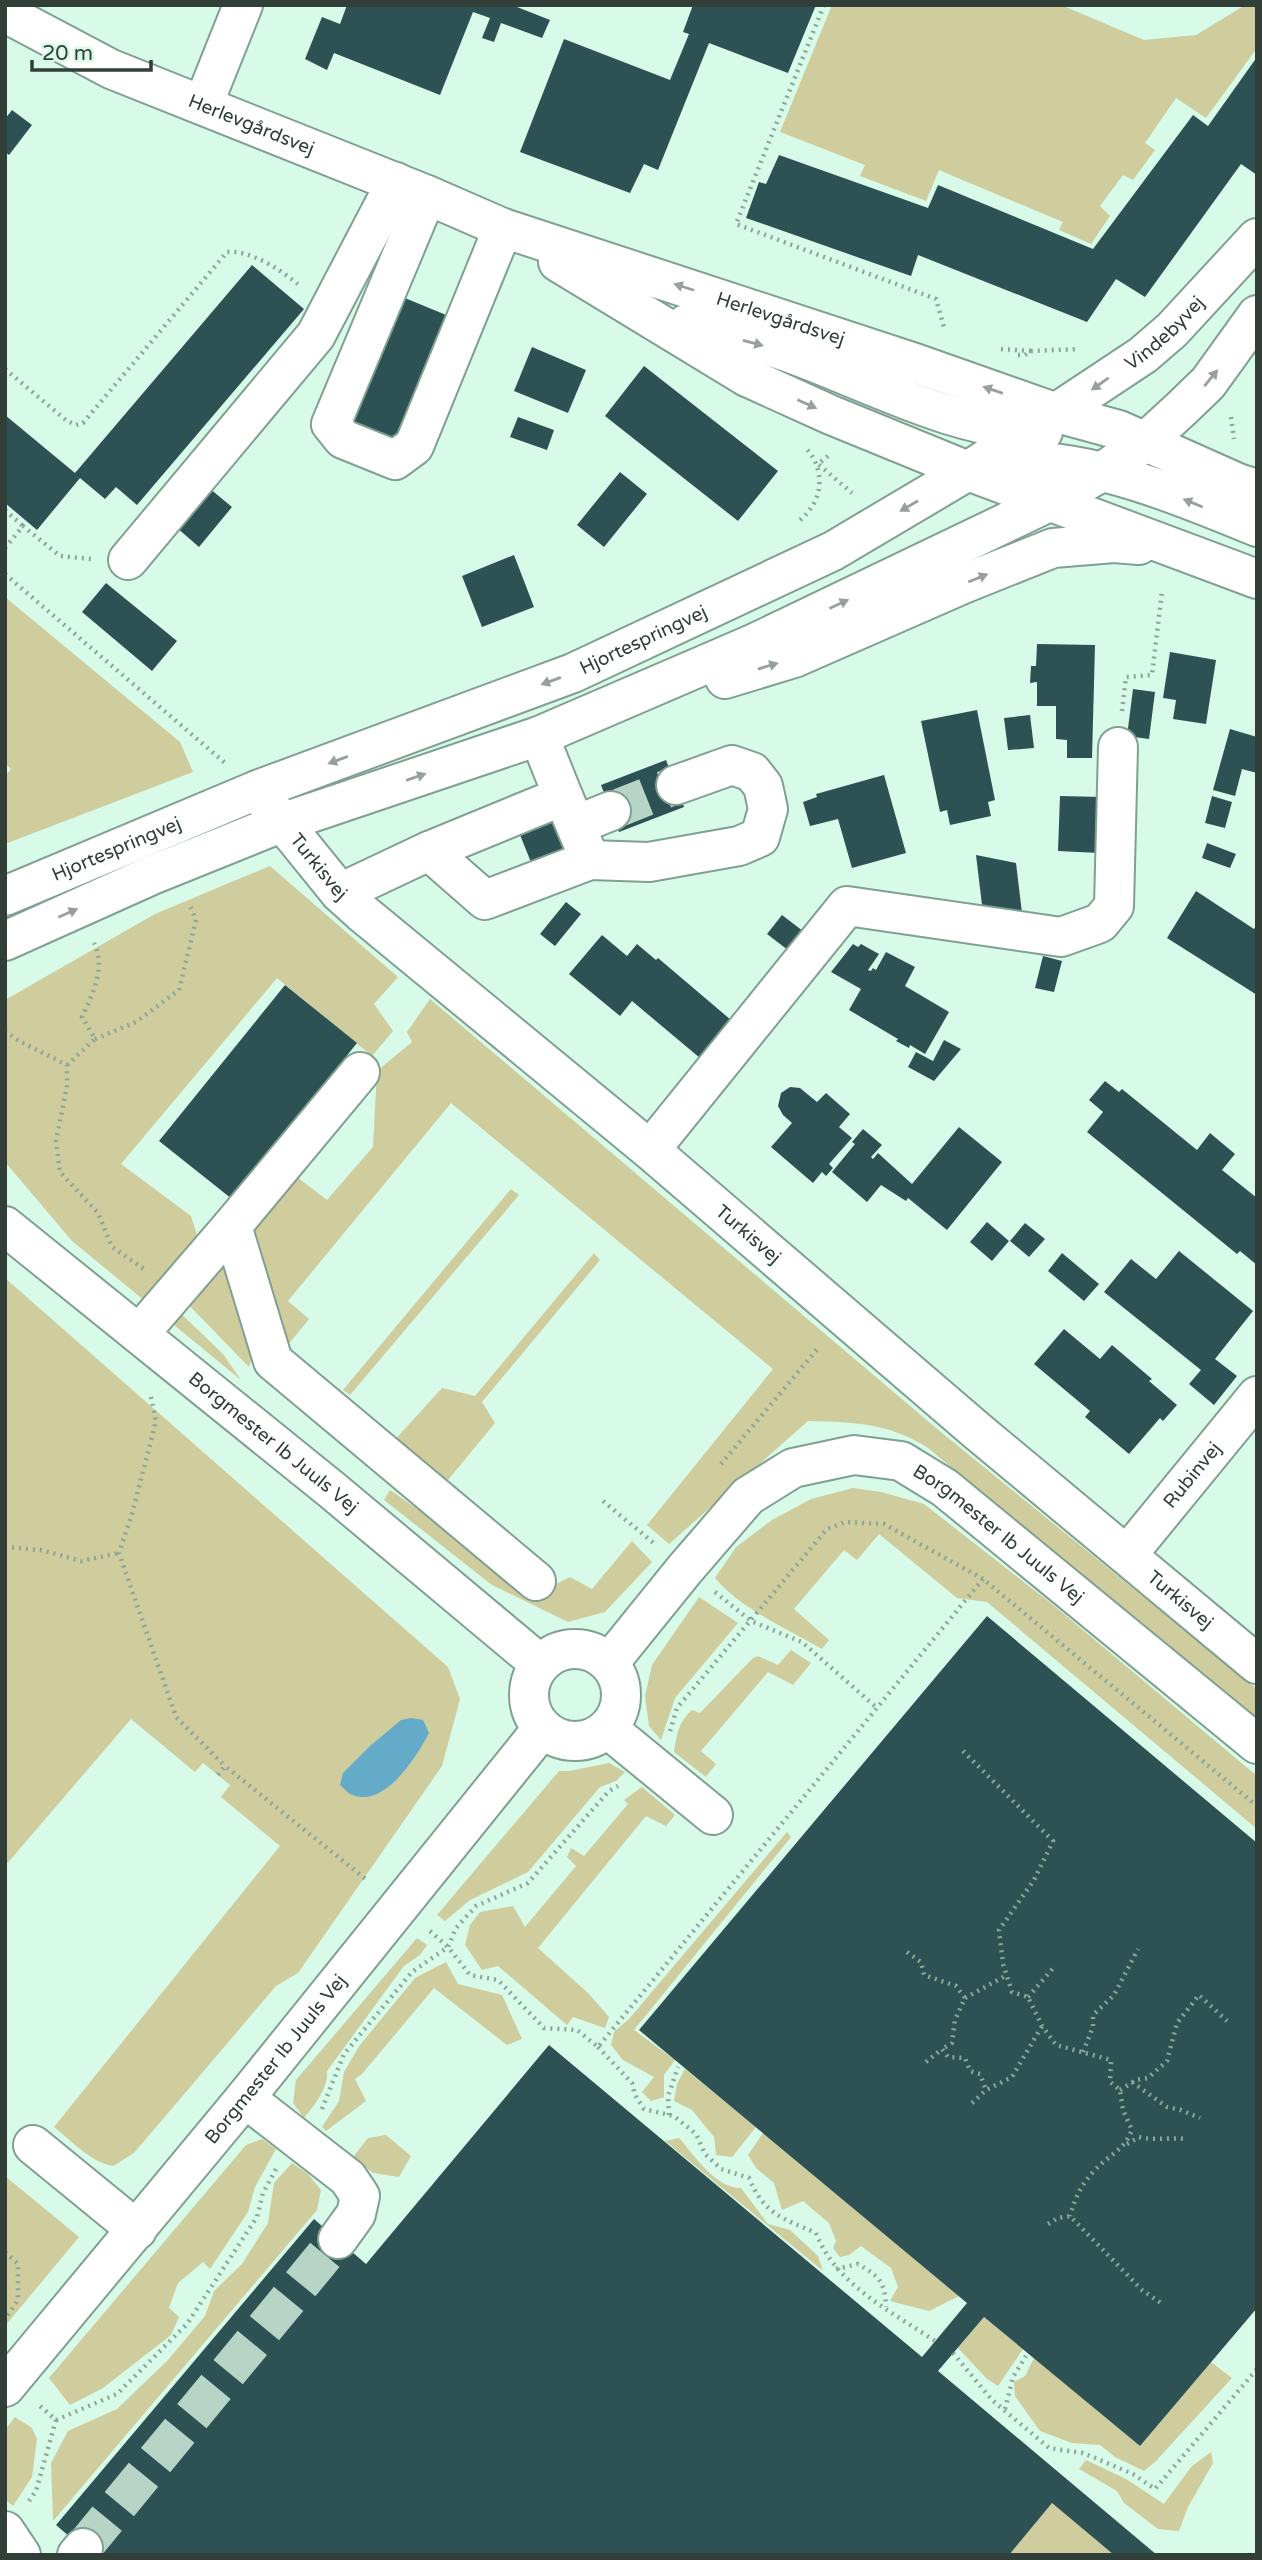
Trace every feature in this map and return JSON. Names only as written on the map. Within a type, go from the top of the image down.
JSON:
[{"type":"street","points":[[203,105],[243,5]]},
{"type":"street","name":"Herlevgårdsvej","points":[[5,13],[111,69],[412,188],[503,228],[915,363],[1064,443]]},
{"type":"street","points":[[412,188],[331,424],[343,439],[395,460],[414,446],[503,228]]},
{"type":"street","points":[[128,560],[316,335],[330,309],[412,188]]},
{"type":"street","name":"Herlevgårdsvej","points":[[503,228],[747,377],[968,471],[1182,550]]},
{"type":"street","name":"Vindebyvej","points":[[1064,443],[1143,355],[1172,330],[1257,238]]},
{"type":"street","points":[[640,312],[783,351],[950,416],[1064,443],[1164,491],[1257,527]]},
{"type":"street","points":[[968,471],[1014,461],[1064,443],[1131,436],[1181,409],[1208,383],[1257,315]]},
{"type":"street","points":[[1064,443],[1131,436],[1257,489]]},
{"type":"street","name":"Hjortespringvej","points":[[5,896],[257,790],[573,673],[833,551],[968,471],[1064,443]]},
{"type":"street","name":"Hjortespringvej","points":[[5,941],[175,866],[281,823],[539,736],[755,643],[1049,502],[1064,443]]},
{"type":"street","points":[[590,860],[539,736],[794,658],[1053,548],[1114,543],[1182,550],[1257,579]]},
{"type":"street","points":[[650,1150],[847,906],[1061,937],[1100,923],[1114,906],[1118,747]]},
{"type":"street","points":[[429,851],[485,900],[590,860],[649,862],[739,846],[760,837],[768,809],[763,786],[752,772],[732,765],[676,785]]},
{"type":"street","name":"Turkisvej","points":[[257,790],[340,893],[650,1150],[1257,1664]]},
{"type":"street","points":[[340,893],[429,851],[570,811],[611,811]]},
{"type":"street","points":[[139,1334],[360,1072]]},
{"type":"street","name":"Borgmester Ib Juuls Vej","points":[[5,1226],[332,1490],[540,1664]]},
{"type":"street","points":[[232,1226],[273,1361],[536,1581]]},
{"type":"street","name":"Rubinvej","points":[[1127,1555],[1257,1396]]},
{"type":"street","name":"Borgmester Ib Juuls Vej","points":[[609,1663],[748,1496],[793,1468],[854,1455],[901,1461],[945,1488],[1257,1744]]},
{"type":"street","points":[[561,1650],[587,1650],[609,1663],[620,1684],[620,1708],[608,1729],[587,1741],[563,1741],[542,1729],[530,1709],[529,1697],[529,1685],[540,1664],[561,1650]]},
{"type":"street","name":"Borgmester Ib Juuls Vej","points":[[18,2393],[137,2230],[542,1729]]},
{"type":"street","points":[[608,1729],[713,1815]]},
{"type":"street","points":[[245,2098],[348,2178],[360,2196],[356,2214],[338,2239]]},
{"type":"street","points":[[33,2145],[137,2230]]},
{"type":"path","points":[[824,5],[736,223],[936,299],[946,337]]},
{"type":"path","points":[[5,369],[67,421],[76,425],[83,423],[227,252],[242,253],[280,271],[330,309]]},
{"type":"path","points":[[5,510],[60,556],[128,560]]},
{"type":"path","points":[[5,548],[23,526]]},
{"type":"path","points":[[5,574],[257,790]]},
{"type":"path","points":[[1118,747],[1126,677],[1152,676],[1162,591]]},
{"type":"path","points":[[169,1299],[148,1272],[112,1247],[98,1213],[60,1172],[56,1141],[67,1086],[67,1065],[95,1040],[136,1022],[179,990],[196,920],[175,866]]},
{"type":"path","points":[[78,909],[100,955],[96,987],[82,1017],[95,1040]]},
{"type":"path","points":[[5,1031],[67,1065]]},
{"type":"path","points":[[715,1471],[844,1317]]},
{"type":"path","points":[[151,1396],[156,1421],[119,1553],[176,1717],[225,1766],[448,1947],[470,1975],[498,1980],[544,2028],[577,2029],[632,2083],[635,2095],[644,2109],[674,2116],[696,2134],[705,2154],[721,2169],[749,2178],[756,2195],[774,2214],[816,2233],[822,2250],[836,2269],[886,2308],[935,2341]]},
{"type":"path","points":[[603,1501],[751,1621],[802,1642],[877,1708]]},
{"type":"path","points":[[56,2420],[117,2393],[187,2324],[257,2217],[273,2172],[322,2109],[344,2053],[412,1972],[448,1947],[456,1928],[476,1906],[528,1883],[609,1791],[635,1778],[666,1744],[677,1708],[827,1529],[845,1522],[884,1524],[984,1579],[1257,1806]]},
{"type":"path","points":[[654,1544],[663,1533]]},
{"type":"path","points":[[5,1547],[41,1550],[81,1561],[119,1553]]},
{"type":"path","points":[[598,2047],[984,1579]]},
{"type":"path","points":[[963,1751],[1053,1842],[1034,1880],[999,1930],[1007,1975],[1012,1992],[1028,1997],[1056,2045],[1111,2060],[1110,2082],[1120,2090],[1123,2110],[1132,2130],[1126,2144]]},
{"type":"path","points":[[218,1775],[225,1766]]},
{"type":"path","points":[[1083,2052],[1093,2027],[1093,2015],[1114,1995],[1138,1949]]},
{"type":"path","points":[[908,1952],[921,1962],[924,1975],[956,1986],[965,1998]]},
{"type":"path","points":[[1028,1997],[1055,1966]]},
{"type":"path","points":[[926,2062],[952,2043],[955,2020],[965,1998],[1007,1975]]},
{"type":"path","points":[[1120,2090],[1132,2082],[1148,2078],[1167,2061],[1177,2023],[1199,1996],[1227,2021]]},
{"type":"path","points":[[972,2103],[986,2090],[1012,2077],[1042,2025]]},
{"type":"path","points":[[942,2049],[948,2057],[965,2058],[970,2071],[980,2074],[986,2090]]},
{"type":"path","points":[[669,2115],[668,2096],[678,2067]]},
{"type":"path","points":[[1132,2082],[1167,2107],[1200,2118]]},
{"type":"path","points":[[1070,2216],[1077,2193],[1095,2169],[1126,2144],[1139,2137],[1153,2140],[1164,2137],[1186,2139]]},
{"type":"path","points":[[1048,2224],[1058,2218],[1070,2216]]},
{"type":"path","points":[[1070,2216],[1142,2290],[1161,2303]]},
{"type":"path","points":[[5,2252],[18,2264],[18,2301],[5,2319]]},
{"type":"path","points":[[836,2269],[858,2264],[876,2274],[885,2290],[886,2308]]},
{"type":"path","points":[[953,2353],[992,2400],[1049,2448],[1083,2453],[1133,2474],[1155,2489],[1257,2369]]},
{"type":"path","points":[[1004,2410],[1013,2377],[1026,2356]]},
{"type":"path","points":[[18,2393],[56,2420]]},
{"type":"path","points":[[11,2540],[36,2491],[56,2420]]},
{"type":"shaded area","points":[[832,5],[1061,5],[1144,40],[1196,35],[1242,7],[1257,5],[1257,48],[1206,118],[1176,98],[1145,143],[1155,150],[1133,180],[1123,175],[1100,206],[1110,216],[1091,244],[1059,230],[1063,222],[939,170],[926,201],[860,176],[865,165],[780,132]]},
{"type":"shaded area","points":[[5,597],[180,742],[193,772],[5,844],[5,776],[11,769],[5,763]]},
{"type":"shaded area","points":[[270,866],[398,977],[374,1004],[393,1031],[372,1056],[277,978],[121,1164],[191,1216],[197,1235],[170,1278],[172,1305],[223,1354],[241,1380],[72,1241],[6,1163],[5,1000],[155,914]]},
{"type":"shaded area","points":[[430,999],[942,1433],[1257,1689],[1257,1721],[928,1448],[899,1433],[856,1423],[808,1421],[669,1544],[647,1525],[773,1369],[451,1103],[288,1301],[309,1319],[283,1351],[248,1227],[297,1177],[327,1200],[373,1147],[377,1071],[412,1042],[407,1032]]},
{"type":"shaded area","points":[[511,1189],[519,1195],[350,1395],[343,1390]]},
{"type":"shaded area","points":[[224,1250],[254,1352],[249,1367],[182,1298]]},
{"type":"shaded area","points":[[594,1253],[600,1260],[482,1402],[495,1423],[443,1486],[391,1444],[442,1388],[475,1396]]},
{"type":"shaded area","points":[[5,1278],[448,1667],[460,1699],[442,1766],[298,1973],[276,1986],[134,2153],[113,2166],[89,2156],[54,2127],[280,1846],[221,1797],[230,1785],[203,1763],[195,1772],[131,1719],[5,1866]]},
{"type":"shaded area","points":[[853,1488],[881,1492],[924,1504],[1052,1604],[1257,1776],[1257,1829],[987,1602],[957,1598],[879,1534],[857,1560],[844,1550],[794,1609],[829,1640],[822,1649],[737,1599],[715,1578],[736,1547],[772,1520],[811,1499]]},
{"type":"shaded area","points":[[390,1490],[538,1593],[570,1577],[592,1589],[632,1541],[652,1562],[605,1612],[568,1622],[492,1585],[384,1500]]},
{"type":"shaded area","points":[[699,1597],[738,1623],[675,1698],[661,1740],[649,1726],[645,1696],[652,1665]]},
{"type":"shaded area","points":[[791,1650],[811,1663],[793,1685],[768,1672],[701,1751],[716,1764],[706,1777],[674,1752],[681,1724],[692,1710],[700,1713],[753,1658],[758,1656],[778,1665]]},
{"type":"shaded area","points":[[609,1763],[625,1772],[616,1781],[600,1787],[528,1872],[470,1900],[445,1921],[437,1915],[559,1771]]},
{"type":"shaded area","points":[[642,1787],[675,1815],[666,1826],[646,1816],[538,1948],[588,1993],[609,2017],[605,2028],[573,2017],[567,2025],[498,1966],[482,1970],[465,1945],[470,1925],[480,1912],[513,1906],[525,1927],[576,1866],[567,1857],[571,1848],[584,1856],[628,1804],[624,1800]]},
{"type":"shaded area","points":[[787,1832],[791,1837],[634,2030],[675,2060],[664,2075],[664,2097],[651,2101],[642,2092],[654,2077],[623,2060],[611,2045],[614,2032],[629,2019]]},
{"type":"shaded area","points":[[417,1938],[427,1945],[420,1955],[404,1966],[327,2071],[323,2090],[304,2118],[293,2103],[296,2080]]},
{"type":"shaded area","points":[[446,1962],[458,1984],[502,1995],[522,2039],[507,2045],[434,1988],[355,2079],[366,2101],[326,2131],[322,2127],[339,2101],[344,2072],[360,2045],[415,1978]]},
{"type":"shaded area","points":[[685,2069],[756,2127],[732,2157],[716,2155],[714,2137],[692,2110],[674,2101],[677,2084]]},
{"type":"shaded area","points":[[763,2133],[959,2296],[929,2311],[890,2301],[898,2287],[891,2268],[861,2246],[849,2255],[840,2257],[833,2248],[836,2241],[829,2223],[803,2201],[782,2210],[774,2183],[757,2169],[748,2155]]},
{"type":"shaded area","points":[[386,2135],[411,2156],[399,2177],[373,2173],[353,2157],[368,2138]]},
{"type":"shaded area","points":[[679,2138],[714,2177],[732,2187],[741,2188],[768,2224],[790,2230],[818,2256],[823,2271],[665,2141]]},
{"type":"shaded area","points":[[262,2139],[276,2149],[255,2187],[248,2212],[210,2269],[203,2262],[178,2283],[169,2308],[179,2317],[171,2335],[103,2388],[70,2405],[49,2378],[246,2145]]},
{"type":"shaded area","points":[[292,2163],[308,2174],[321,2190],[317,2210],[53,2521],[51,2463],[68,2431],[117,2409],[168,2360],[205,2316],[214,2291],[242,2264],[268,2223],[274,2183]]},
{"type":"shaded area","points":[[5,2176],[79,2237],[5,2326]]},
{"type":"shaded area","points":[[984,2317],[1023,2349],[998,2386],[987,2379],[958,2348]]},
{"type":"shaded area","points":[[1034,2358],[1140,2446],[1211,2362],[1232,2378],[1144,2471],[1115,2457],[1100,2445],[1072,2443],[1040,2431],[1015,2396],[1014,2382],[1025,2376]]},
{"type":"shaded area","points":[[15,2417],[32,2428],[37,2439],[32,2477],[13,2506],[5,2499],[5,2430]]},
{"type":"shaded area","points":[[1211,2452],[1213,2463],[1188,2507],[1179,2531],[1158,2529],[1124,2503],[1117,2491],[1079,2469],[1086,2460],[1126,2479],[1164,2504],[1191,2467]]},
{"type":"shaded area","points":[[1052,2503],[1114,2555],[1009,2555]]},
{"type":"water","points":[[401,1720],[423,1720],[429,1733],[398,1778],[377,1794],[365,1797],[351,1794],[340,1785],[343,1773],[370,1746]]},
{"type":"building","points":[[347,5],[512,5],[550,20],[542,38],[501,23],[494,42],[482,38],[490,18],[473,12],[440,95],[334,53],[327,70],[305,59],[322,17],[340,24]]},
{"type":"building","points":[[693,5],[816,5],[788,73],[709,43],[658,170],[644,164],[630,193],[520,152],[564,39],[670,80],[689,34],[683,32]]},
{"type":"building","points":[[1257,57],[1257,175],[1241,164],[1145,297],[1116,279],[1087,322],[918,255],[911,276],[746,218],[759,182],[766,184],[779,155],[928,208],[938,185],[1093,249],[1193,115],[1208,126]]},
{"type":"building","points":[[12,110],[32,125],[9,155],[5,152],[5,119]]},
{"type":"building","points":[[252,265],[304,309],[137,505],[116,487],[105,499],[80,478],[37,530],[5,503],[5,415],[75,473]]},
{"type":"building","points":[[400,296],[451,317],[398,447],[347,426]]},
{"type":"building","points":[[532,347],[586,370],[568,413],[514,391]]},
{"type":"building","points":[[644,366],[778,471],[738,521],[605,416]]},
{"type":"building","points":[[518,417],[554,430],[547,450],[510,437]]},
{"type":"building","points":[[620,472],[647,494],[604,547],[577,525]]},
{"type":"building","points":[[209,488],[232,507],[199,547],[176,527]]},
{"type":"building","points":[[514,555],[534,607],[482,627],[462,576]]},
{"type":"building","points":[[106,583],[177,641],[152,671],[82,612]]},
{"type":"building","points":[[1037,644],[1095,645],[1092,758],[1067,758],[1067,740],[1056,739],[1056,706],[1037,706],[1037,682],[1030,683],[1031,666],[1036,666]]},
{"type":"building","points":[[1170,652],[1216,660],[1206,724],[1173,719],[1176,700],[1163,698]]},
{"type":"building","points":[[1133,689],[1155,692],[1149,739],[1127,736]]},
{"type":"building","points":[[977,710],[995,800],[988,802],[991,816],[950,825],[947,810],[940,812],[921,721]]},
{"type":"building","points":[[1030,715],[1034,748],[1008,750],[1004,718]]},
{"type":"building","points":[[1230,729],[1257,737],[1257,773],[1242,769],[1235,796],[1213,790]]},
{"type":"building","points":[[666,760],[684,807],[619,832],[601,785]]},
{"type":"building","points":[[884,775],[906,853],[852,868],[838,819],[810,826],[803,802],[817,797],[816,794]]},
{"type":"building","points":[[1060,796],[1102,797],[1099,853],[1058,851]]},
{"type":"building","points":[[1212,796],[1232,802],[1225,828],[1205,823]]},
{"type":"building","points":[[554,804],[585,881],[545,897],[514,820]]},
{"type":"building","points":[[1207,843],[1236,854],[1230,868],[1202,858]]},
{"type":"building","points":[[976,855],[1016,863],[1022,913],[982,905]]},
{"type":"building","points":[[1196,891],[1254,929],[1257,925],[1257,995],[1167,938]]},
{"type":"building","points":[[566,902],[581,914],[555,946],[540,934]]},
{"type":"building","points":[[782,915],[812,938],[797,957],[767,934]]},
{"type":"building","points":[[602,935],[627,956],[637,944],[656,960],[658,958],[731,1020],[700,1058],[632,1001],[620,1016],[569,974]]},
{"type":"building","points":[[853,944],[858,947],[861,944],[879,954],[868,970],[876,970],[886,952],[915,967],[905,986],[949,1012],[925,1054],[896,1041],[898,1039],[849,1010],[861,989],[831,972]]},
{"type":"building","points":[[1043,956],[1062,961],[1054,992],[1035,988]]},
{"type":"building","points":[[285,985],[357,1043],[232,1199],[159,1141]]},
{"type":"building","points":[[944,1040],[961,1049],[934,1081],[908,1067],[916,1052],[933,1061]]},
{"type":"building","points":[[1105,1081],[1119,1092],[1122,1089],[1197,1150],[1210,1133],[1235,1154],[1222,1170],[1257,1198],[1257,1265],[1240,1251],[1237,1254],[1087,1132],[1103,1112],[1089,1100]]},
{"type":"building","points":[[790,1087],[800,1088],[817,1102],[826,1093],[850,1114],[839,1127],[852,1138],[829,1164],[833,1168],[826,1176],[822,1172],[813,1183],[771,1147],[792,1123],[778,1106],[781,1093]]},
{"type":"building","points":[[959,1127],[1002,1162],[947,1230],[908,1198],[906,1201],[881,1185],[867,1202],[832,1172],[855,1144],[852,1142],[863,1129],[882,1145],[871,1157],[873,1159],[878,1153],[912,1184]]},
{"type":"building","points":[[987,1222],[1009,1241],[992,1261],[970,1242]]},
{"type":"building","points":[[1025,1223],[1045,1239],[1029,1257],[1010,1241]]},
{"type":"building","points":[[1179,1251],[1253,1311],[1215,1359],[1237,1376],[1214,1405],[1189,1384],[1201,1370],[1104,1292],[1131,1259],[1156,1279]]},
{"type":"building","points":[[1062,1253],[1099,1284],[1084,1301],[1048,1271]]},
{"type":"building","points":[[1064,1329],[1100,1359],[1112,1345],[1152,1379],[1149,1381],[1177,1405],[1163,1421],[1160,1418],[1129,1454],[1085,1417],[1090,1411],[1034,1364]]},
{"type":"building","points":[[987,1616],[1257,1843],[1257,2308],[1140,2446],[984,2317],[938,2371],[1157,2555],[1114,2555],[1052,2503],[1009,2555],[91,2555],[56,2525],[314,2219],[366,2264],[549,2045],[922,2357],[967,2303],[639,2030]]},
{"type":"tunnel","points":[[611,811],[676,785]]},
{"type":"tunnel","points":[[83,2548],[338,2239]]}]
